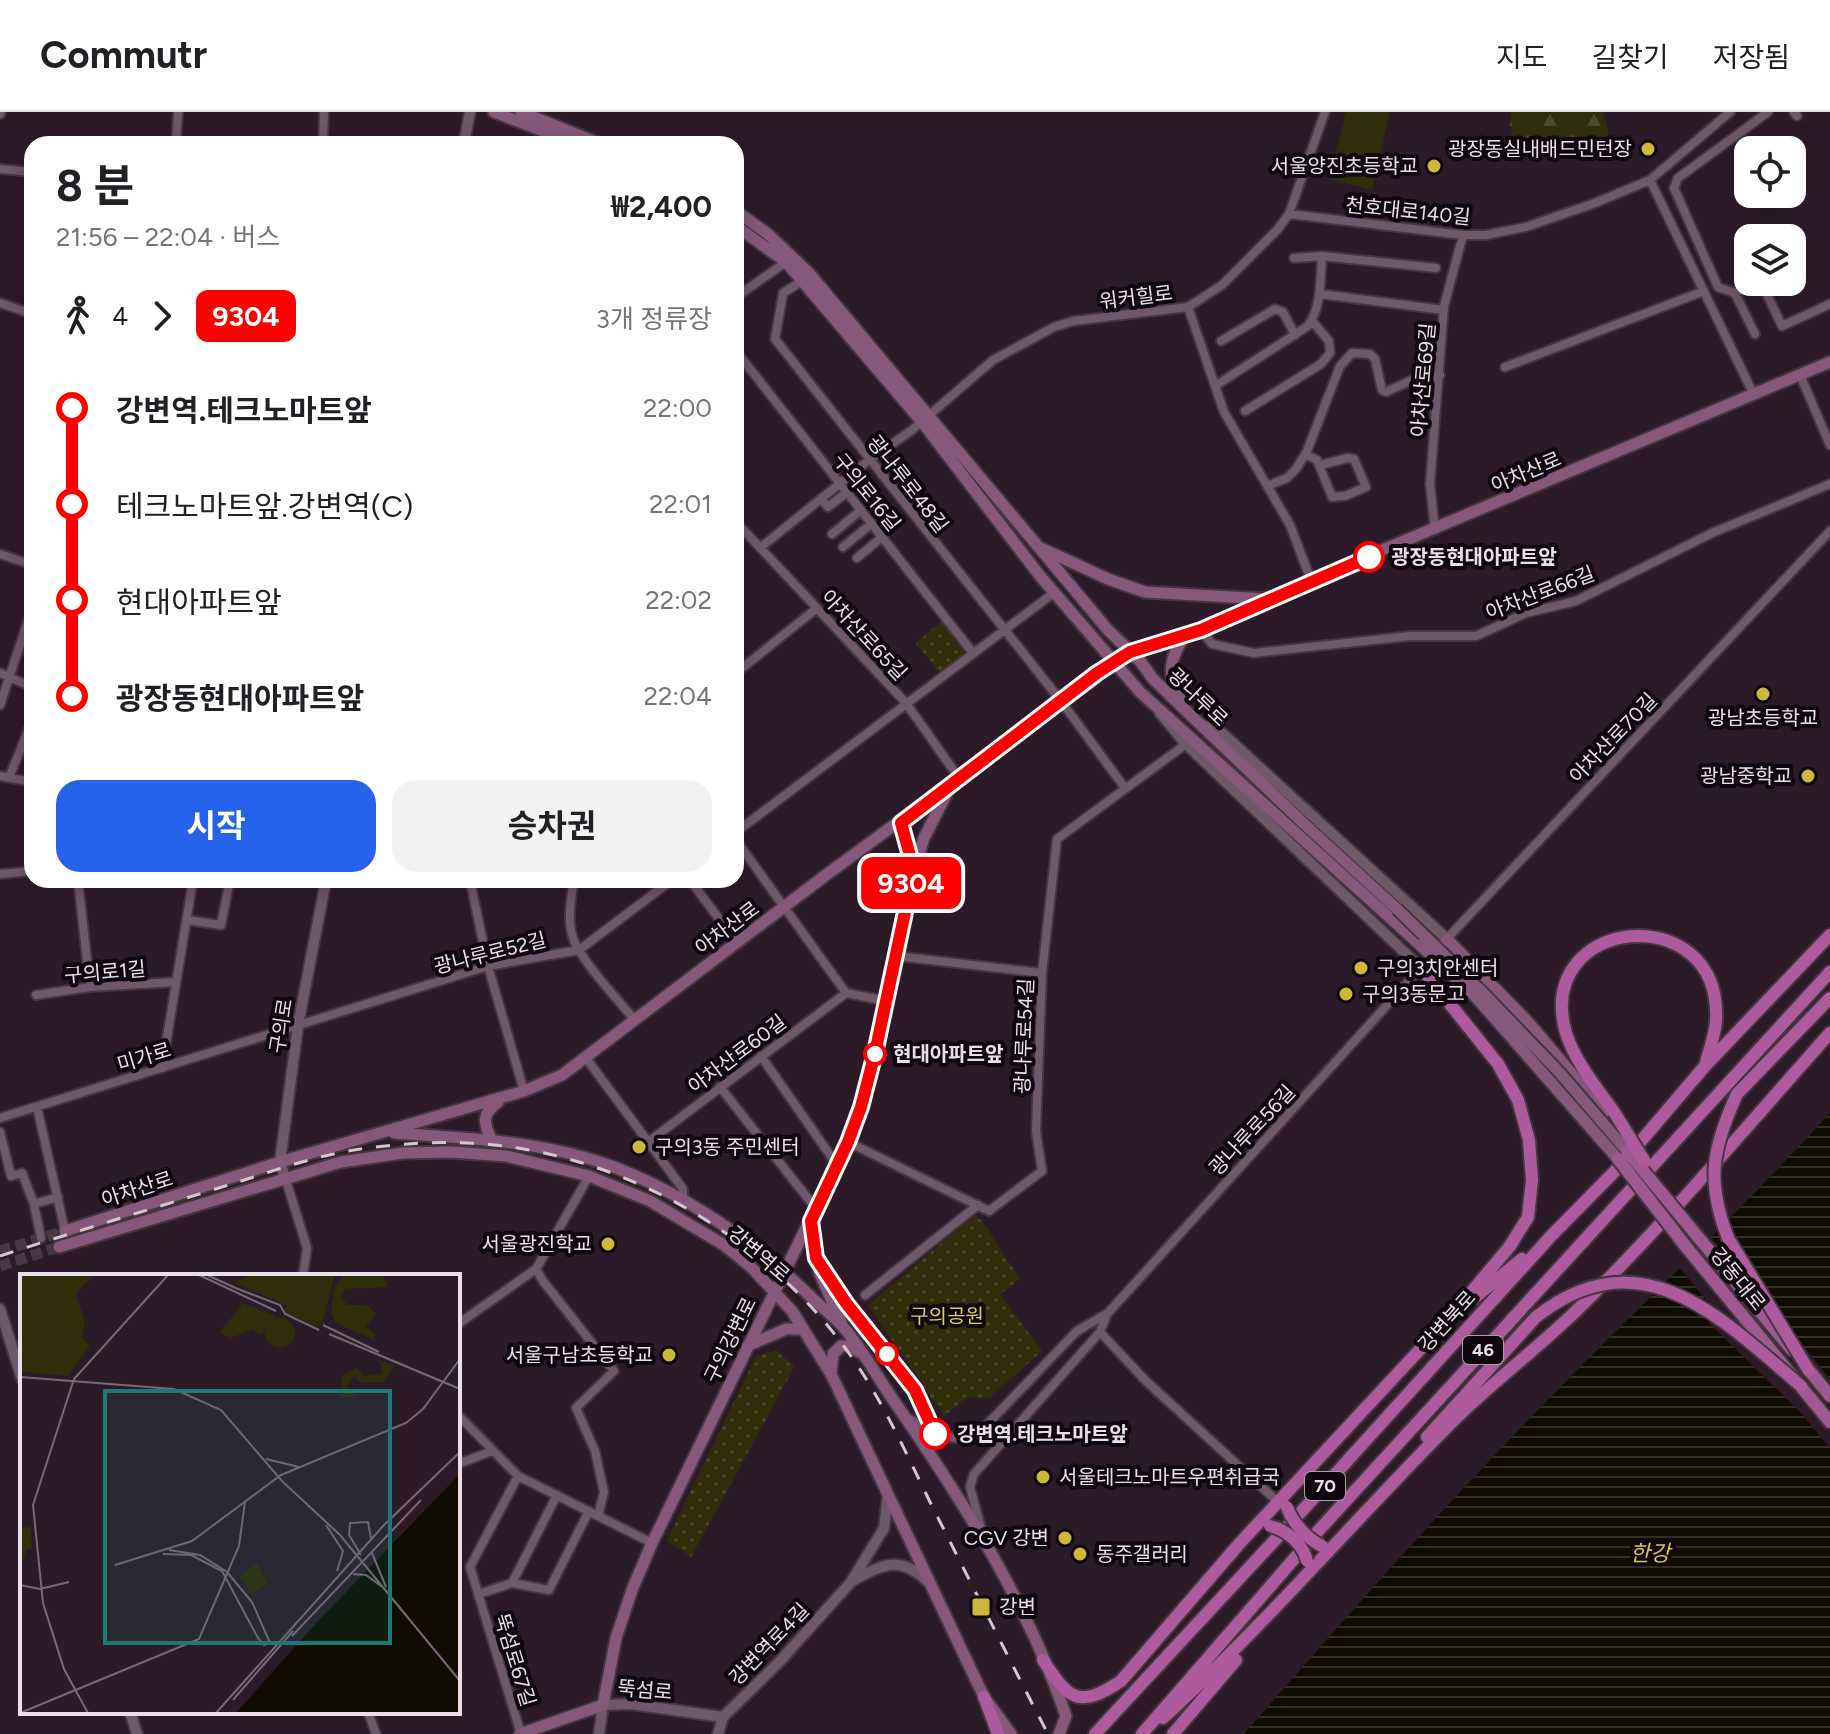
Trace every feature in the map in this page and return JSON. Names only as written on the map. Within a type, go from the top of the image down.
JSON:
[{"type":"highway","points":[[1645,1162],[1613,1116],[1566,1034],[1563,1008],[1565,984],[1577,962],[1597,944],[1628,935],[1652,935],[1673,941],[1689,952],[1702,968],[1714,996],[1716,1022],[1705,1066]]},
{"type":"highway","name":"강변북로","points":[[1095,1734],[1552,1235],[1618,1168],[1705,1066],[1830,935]]},
{"type":"highway","points":[[1043,1660],[1059,1684],[1076,1696],[1100,1695],[1121,1681],[1255,1528],[1283,1504],[1289,1490],[1452,1315],[1510,1246],[1528,1217],[1532,1180],[1529,1140],[1518,1100],[1498,1064],[1422,969]]},
{"type":"highway","name":"46","points":[[1144,1734],[1320,1529],[1830,972]]},
{"type":"highway","points":[[1809,1371],[1728,1238],[1720,1219],[1714,1163],[1721,1129],[1737,1094],[1830,998]]},
{"type":"highway","points":[[1369,1508],[1449,1425],[1576,1310],[1657,1226],[1830,1033]]},
{"type":"highway","points":[[1452,1315],[1552,1235]]},
{"type":"highway","points":[[1144,1734],[1213,1673],[1303,1581],[1369,1508],[1427,1436],[1536,1317],[1559,1300],[1593,1288],[1621,1283],[1657,1286],[1699,1304],[1801,1386]]},
{"type":"highway","points":[[1283,1504],[1314,1542],[1322,1546],[1336,1546]]},
{"type":"highway","points":[[1255,1528],[1279,1528],[1300,1545],[1307,1561],[1303,1581]]},
{"type":"highway","points":[[1173,1734],[1275,1610]]},
{"type":"highway","points":[[1111,1717],[1121,1681]]},
{"type":"highway","points":[[984,1697],[998,1734]]},
{"type":"main road","points":[[494,112],[556,136]]},
{"type":"main road","points":[[521,112],[581,136]]},
{"type":"main road","name":"광나루로","points":[[744,217],[768,234],[809,273],[925,419],[1055,592],[1113,662],[1154,705],[1475,996],[1622,1155]]},
{"type":"main road","name":"광나루로","points":[[744,232],[786,262],[1153,679],[1483,993],[1560,1073],[1622,1155]]},
{"type":"main road","name":"아차산로","points":[[65,1231],[280,1162],[524,1091],[562,1075],[1097,673],[1130,652],[1201,630],[1311,580],[1830,362]]},
{"type":"main road","points":[[1037,546],[1108,579],[1145,592],[1271,599]]},
{"type":"main road","points":[[1184,635],[1170,668],[1172,682],[1188,712]]},
{"type":"main road","points":[[914,870],[924,838],[955,781]]},
{"type":"main road","name":"구의강변로","points":[[603,1705],[616,1638],[652,1543],[848,1142],[868,1081],[914,870],[901,823]]},
{"type":"main road","points":[[1447,939],[1613,1116]]},
{"type":"main road","points":[[491,1139],[484,1120],[486,1111],[504,1096]]},
{"type":"main road","name":"아차산로","points":[[341,1162],[387,1132]]},
{"type":"main road","name":"강변역로","points":[[387,1132],[491,1139],[581,1156],[648,1181],[683,1200],[733,1232],[785,1272],[845,1329],[943,1470],[1001,1569],[1043,1660],[1066,1716],[1059,1734]]},
{"type":"main road","name":"강변역로","points":[[285,1177],[341,1162],[403,1153],[506,1156],[589,1176],[650,1201],[689,1223],[751,1267],[775,1291],[831,1374],[984,1697],[1011,1734]]},
{"type":"main road","name":"강동대로","points":[[1622,1155],[1662,1193],[1830,1396]]},
{"type":"main road","name":"강동대로","points":[[1622,1155],[1830,1422]]},
{"type":"main road","points":[[1645,1162],[1662,1193]]},
{"type":"main road","name":"아차산로","points":[[59,1247],[285,1177]]},
{"type":"main road","points":[[811,1221],[819,1272],[845,1329]]},
{"type":"main road","points":[[80,1226],[85,1239]]},
{"type":"main road","points":[[746,1347],[800,1325],[799,1310],[810,1302],[821,1306]]},
{"type":"main road","points":[[831,1374],[833,1354],[841,1346],[850,1346],[860,1352]]},
{"type":"main road","name":"뚝섬로","points":[[520,1734],[603,1705]]},
{"type":"street","points":[[176,136],[178,112]]},
{"type":"street","points":[[323,136],[324,112]]},
{"type":"street","points":[[466,136],[470,112]]},
{"type":"street","name":"워커힐로","points":[[760,548],[925,419],[993,360],[1054,327],[1073,321],[1188,307],[1222,285],[1289,214],[1325,112]]},
{"type":"street","name":"천호대로140길","points":[[1289,214],[1463,235],[1486,235],[1526,227],[1650,180],[1730,112]]},
{"type":"street","points":[[1734,293],[1718,287],[1674,188],[1678,178],[1768,112]]},
{"type":"street","points":[[0,169],[24,171]]},
{"type":"street","points":[[1650,180],[1754,395]]},
{"type":"street","name":"아차산로69길","points":[[1435,530],[1430,484],[1444,310],[1463,235]]},
{"type":"street","points":[[1215,386],[1312,321],[1320,294],[1322,256]]},
{"type":"street","points":[[1294,258],[1322,256],[1436,268]]},
{"type":"street","points":[[744,291],[786,262]]},
{"type":"street","name":"광나루로48길","points":[[802,281],[783,293],[775,339],[1061,701]]},
{"type":"street","points":[[1505,367],[1704,291]]},
{"type":"street","points":[[1320,294],[1444,310]]},
{"type":"street","points":[[1736,296],[1755,334]]},
{"type":"street","points":[[1767,296],[1782,326],[1830,304]]},
{"type":"street","points":[[0,303],[24,311]]},
{"type":"street","points":[[1188,307],[1224,412],[1290,525],[1311,580]]},
{"type":"street","points":[[1221,341],[1275,309],[1283,312],[1295,335]]},
{"type":"street","points":[[1245,411],[1321,364],[1330,353],[1329,341],[1312,321]]},
{"type":"street","points":[[1267,486],[1287,478],[1305,454],[1340,366],[1352,353],[1370,354],[1375,359],[1382,390],[1386,392],[1426,375],[1440,375]]},
{"type":"street","name":"구의로16길","points":[[744,361],[973,653]]},
{"type":"street","points":[[1800,375],[1830,445]]},
{"type":"street","points":[[1305,454],[1320,465],[1332,497],[1345,496],[1366,487],[1354,459],[1320,465]]},
{"type":"street","name":"아차산로66길","points":[[1201,630],[1212,644],[1254,653],[1410,636],[1476,636],[1526,613],[1576,601],[1712,533],[1830,484]]},
{"type":"street","points":[[821,499],[828,507],[846,493]]},
{"type":"street","points":[[832,534],[860,511]]},
{"type":"street","points":[[843,547],[871,524]]},
{"type":"street","name":"아차산로65길","points":[[744,531],[906,703],[955,781]]},
{"type":"street","name":"아차산로70길","points":[[1422,969],[1830,531]]},
{"type":"street","points":[[857,558],[882,537]]},
{"type":"street","points":[[0,554],[24,562]]},
{"type":"street","points":[[744,826],[1055,592]]},
{"type":"street","points":[[744,667],[817,608]]},
{"type":"street","points":[[0,705],[5,675],[24,629]]},
{"type":"street","points":[[5,675],[24,683]]},
{"type":"street","points":[[1061,701],[1125,788]]},
{"type":"street","points":[[1154,705],[1186,744],[1422,969]]},
{"type":"street","points":[[1201,725],[1222,733],[1447,939]]},
{"type":"street","points":[[5,777],[24,738]]},
{"type":"street","name":"광나루로54길","points":[[978,1205],[989,1211],[1042,1171],[1036,1131],[1042,973],[1057,839],[1186,744]]},
{"type":"street","points":[[744,851],[846,993],[886,1001]]},
{"type":"street","points":[[0,874],[24,872]]},
{"type":"street","points":[[79,888],[90,987]]},
{"type":"street","points":[[162,1068],[192,888]]},
{"type":"street","points":[[187,920],[221,925],[228,888]]},
{"type":"street","name":"구의로","points":[[285,1177],[280,1162],[298,1025],[324,888]]},
{"type":"street","points":[[472,888],[488,966],[524,1091]]},
{"type":"street","points":[[573,888],[572,935],[579,950],[635,1020]]},
{"type":"street","name":"광나루로52길","points":[[298,1025],[488,966],[579,950],[661,888]]},
{"type":"street","points":[[696,888],[737,943]]},
{"type":"street","points":[[896,956],[1042,973]]},
{"type":"street","name":"광나루로56길","points":[[905,1417],[935,1434],[974,1438],[1077,1331],[1108,1313],[1422,969]]},
{"type":"street","name":"구의로1길","points":[[36,995],[90,987],[176,982]]},
{"type":"street","name":"아차산로60길","points":[[648,1142],[846,993]]},
{"type":"street","name":"미가로","points":[[0,1118],[298,1025]]},
{"type":"street","points":[[761,1056],[837,1165]]},
{"type":"street","points":[[586,1058],[683,1189],[683,1200]]},
{"type":"street","points":[[720,1087],[817,1210]]},
{"type":"street","name":"아차산로","points":[[37,1107],[65,1231]]},
{"type":"street","points":[[0,1132],[11,1176],[22,1173],[34,1204],[41,1238]]},
{"type":"street","points":[[848,1142],[978,1205],[865,1295]]},
{"type":"street","points":[[460,1323],[536,1269],[589,1176]]},
{"type":"street","points":[[285,1177],[307,1248],[303,1274]]},
{"type":"street","points":[[34,1204],[58,1197]]},
{"type":"street","points":[[536,1269],[614,1371],[576,1408],[595,1451],[604,1492],[593,1513]]},
{"type":"street","points":[[0,1309],[20,1373]]},
{"type":"street","name":"광나루로56길","points":[[985,1543],[971,1496],[974,1474],[1100,1332],[1108,1313]]},
{"type":"street","points":[[1100,1332],[1146,1381],[1283,1504]]},
{"type":"street","points":[[460,1417],[518,1476],[652,1543]]},
{"type":"street","points":[[460,1463],[492,1451]]},
{"type":"street","points":[[460,1571],[470,1567],[518,1476]]},
{"type":"street","name":"강변역로4길","points":[[718,1734],[723,1717],[781,1660],[851,1582],[884,1528],[888,1492]]},
{"type":"street","points":[[512,1583],[557,1495]]},
{"type":"street","name":"뚝섬로67길","points":[[479,1594],[512,1583],[549,1590],[593,1513]]},
{"type":"street","name":"강변역로4길","points":[[851,1582],[878,1567],[905,1565],[933,1586]]},
{"type":"street","name":"뚝섬로67길","points":[[470,1567],[520,1734]]},
{"type":"street","name":"뚝섬로","points":[[603,1705],[631,1704],[723,1717]]},
{"type":"street","name":"구의강변로","points":[[599,1734],[603,1705]]},
{"type":"street","points":[[131,1714],[137,1734]]},
{"type":"street","points":[[369,1714],[376,1734]]},
{"type":"green space","points":[[1346,112],[1390,112],[1372,190],[1329,179]]},
{"type":"green space","points":[[1511,112],[1603,112],[1610,140],[1584,151],[1534,134],[1526,152],[1516,152],[1510,125]]},
{"type":"green space","points":[[945,618],[973,653],[942,676],[916,643]]},
{"type":"green space","name":"구의공원","points":[[975,1215],[1020,1279],[1000,1294],[1042,1351],[989,1398],[969,1397],[944,1416],[868,1305]]},
{"type":"green space","points":[[777,1350],[795,1366],[691,1557],[667,1541],[756,1356]]},
{"type":"water","name":"한강","points":[[1830,1113],[1830,1734],[1244,1734],[1390,1568],[1503,1447]]},
{"type":"pier","points":[[1709,1235],[1745,1277],[1734,1239],[1802,1344],[1830,1379],[1830,1448],[1801,1413],[1710,1324],[1710,1320],[1694,1307],[1654,1290],[1663,1281],[1712,1307],[1678,1266]]},
{"type":"tunnel","points":[[0,1251],[65,1231]]},
{"type":"tunnel","points":[[0,1266],[59,1247]]},
{"type":"railway","points":[[0,1256],[304,1161],[395,1145],[457,1143],[518,1148],[566,1158],[659,1194],[703,1218],[783,1279],[818,1314],[848,1352],[892,1425],[1048,1734]]},
{"type":"bus line","name":"9304","points":[[935,1434],[915,1390],[846,1303],[816,1258],[811,1234],[811,1221],[861,1107],[875,1053],[914,870],[901,823],[1097,673],[1130,652],[1201,630],[1369,557]]},
{"type":"place","name":"광장동실내배드민턴장","points":[[1648,149]]},
{"type":"place","name":"서울양진초등학교","points":[[1434,166]]},
{"type":"place","name":"광장동현대아파트앞","points":[[1369,557]]},
{"type":"place","name":"광남초등학교","points":[[1763,694]]},
{"type":"place","name":"광남중학교","points":[[1808,776]]},
{"type":"place","name":"구의3치안센터","points":[[1361,968]]},
{"type":"place","name":"구의3동문고","points":[[1346,994]]},
{"type":"place","name":"현대아파트앞","points":[[875,1054]]},
{"type":"place","name":"구의3동 주민센터","points":[[639,1147]]},
{"type":"place","name":"서울광진학교","points":[[608,1244]]},
{"type":"place","name":"서울구남초등학교","points":[[669,1355]]},
{"type":"place","name":"강변역.테크노마트앞","points":[[935,1434]]},
{"type":"place","name":"서울테크노마트우편취급국","points":[[1043,1477]]},
{"type":"place","name":"CGV 강변","points":[[1065,1538]]},
{"type":"place","name":"동주갤러리","points":[[1080,1554]]},
{"type":"place","name":"강변","points":[[981,1607]]}]
